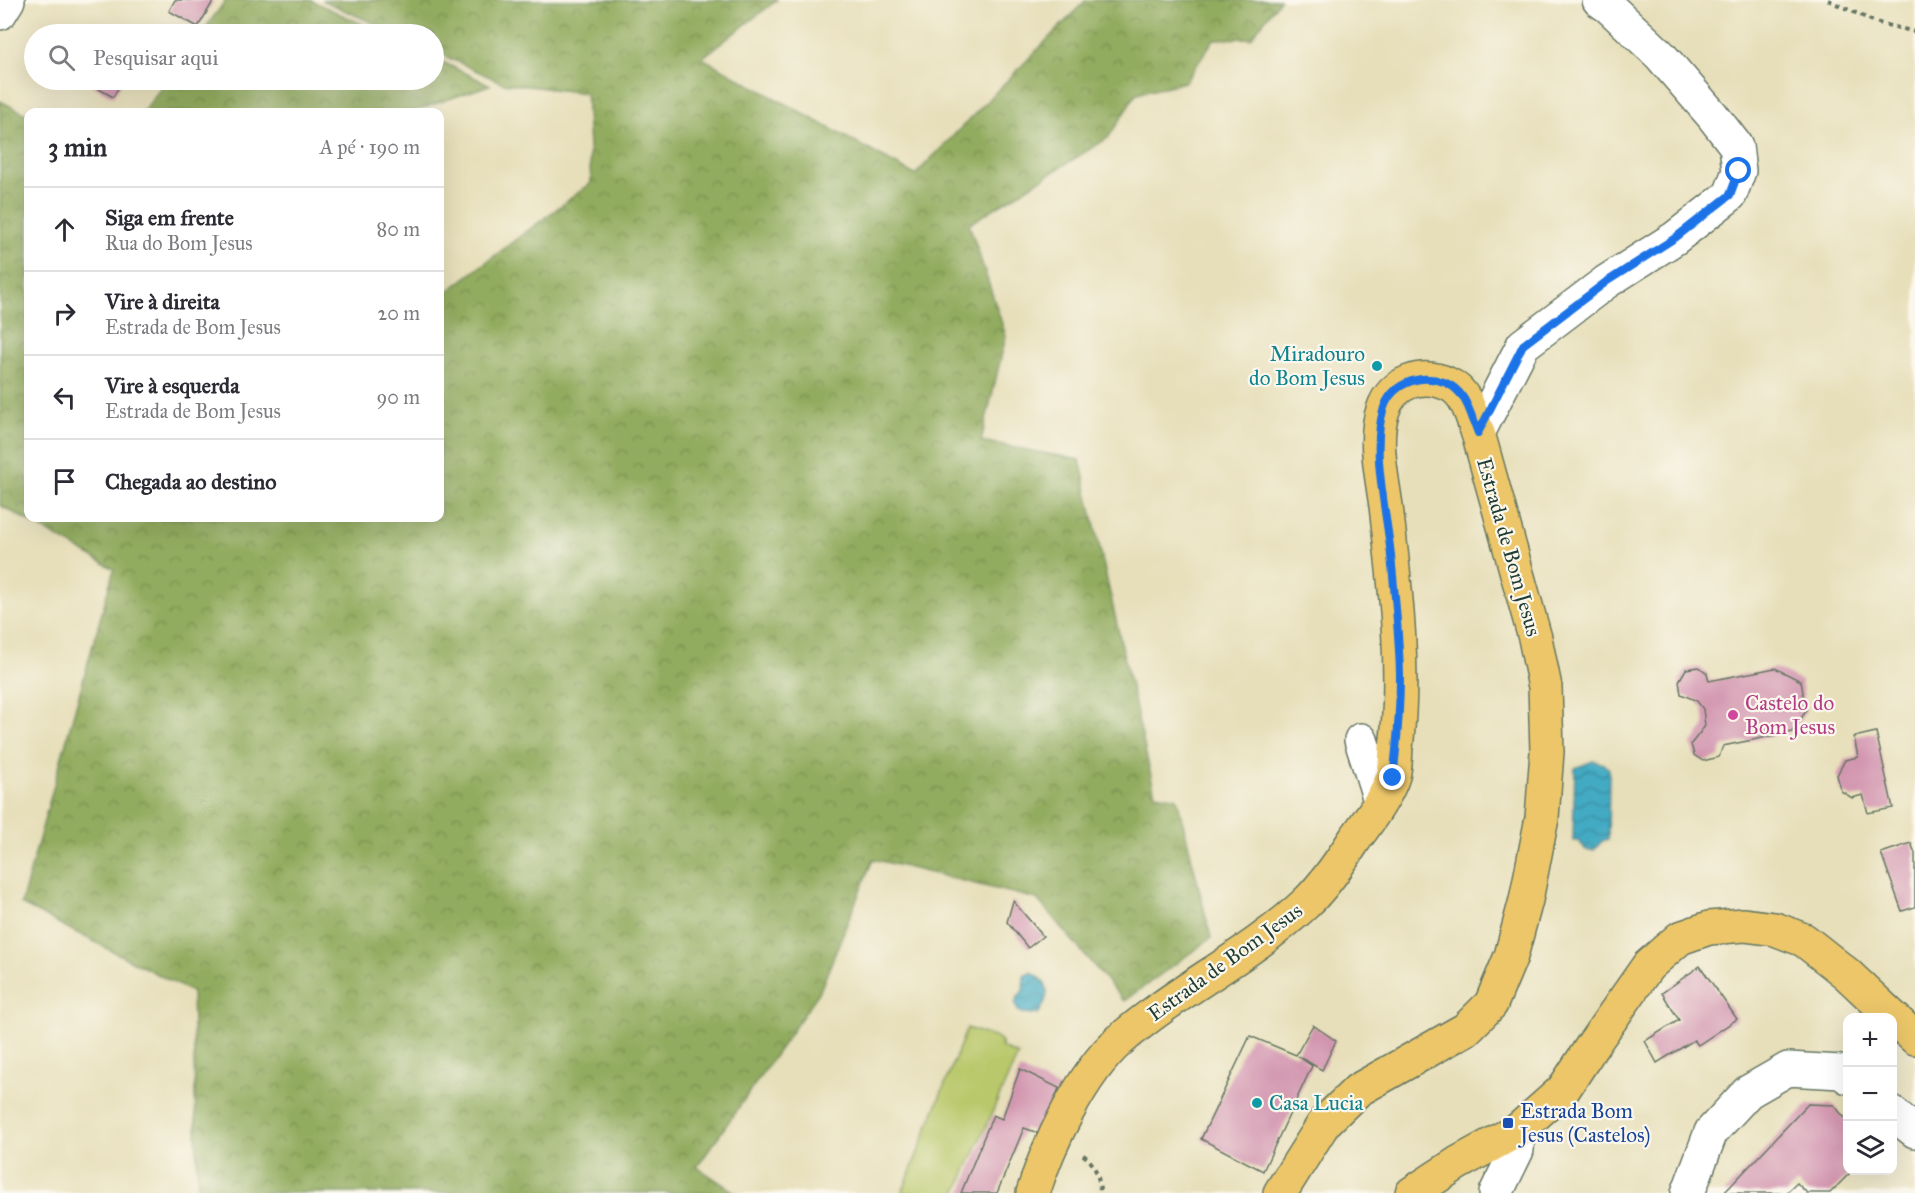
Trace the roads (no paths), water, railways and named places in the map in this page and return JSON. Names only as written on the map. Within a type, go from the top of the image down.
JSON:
[{"type":"main road","name":"Estrada de Bom Jesus","points":[[1033,1193],[1039,1172],[1072,1103],[1094,1070],[1118,1041],[1178,995],[1255,944],[1307,902],[1337,866],[1393,778],[1399,727],[1400,673],[1391,556],[1378,444],[1383,409],[1398,386],[1415,379],[1434,378],[1451,385],[1466,400],[1478,433],[1535,638],[1545,687],[1546,752],[1542,818],[1526,900],[1511,956],[1491,1004],[1466,1029],[1358,1090],[1324,1123],[1280,1193]]},
{"type":"main road","points":[[1412,1193],[1458,1163],[1518,1130],[1563,1090],[1648,966],[1680,938],[1709,928],[1744,925],[1775,929],[1804,940],[1847,974],[1915,1038]]},
{"type":"street","points":[[0,13],[8,0]]},
{"type":"street","points":[[1478,433],[1523,345],[1606,282],[1675,238],[1730,195],[1739,171],[1736,146],[1712,115],[1660,56],[1599,0]]},
{"type":"street","points":[[1361,740],[1380,800]]},
{"type":"street","points":[[1688,1193],[1711,1132],[1748,1092],[1788,1069],[1843,1073]]},
{"type":"street","points":[[1897,1116],[1915,1131]]},
{"type":"street","points":[[1496,1193],[1516,1150],[1518,1130]]},
{"type":"water","points":[[1593,761],[1604,764],[1609,769],[1608,839],[1602,841],[1594,850],[1586,850],[1578,840],[1573,840],[1575,768]]},
{"type":"water","points":[[1031,972],[1043,981],[1047,996],[1038,1014],[1031,1015],[1017,1010],[1016,1001],[1023,991],[1024,976]]},
{"type":"place","name":"Miradouro do Bom Jesus","points":[[1377,366]]},
{"type":"place","name":"Castelo do Bom Jesus","points":[[1733,715]]},
{"type":"place","name":"Casa Lucia","points":[[1257,1103]]},
{"type":"place","name":"Estrada Bom Jesus (Castelos)","points":[[1508,1123]]}]
